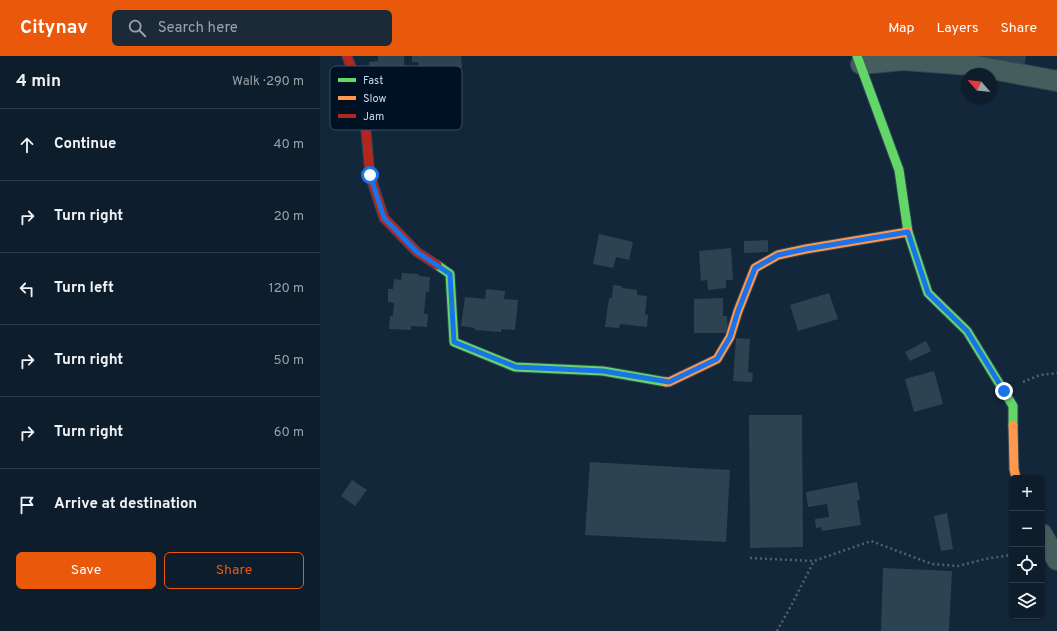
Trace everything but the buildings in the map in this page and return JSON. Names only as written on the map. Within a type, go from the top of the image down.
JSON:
[{"type":"street","points":[[347,56],[351,66]]},
{"type":"street","points":[[1015,475],[1013,406],[967,331],[928,293],[908,232],[898,170],[872,102],[859,60],[903,60],[970,65],[1057,81]]},
{"type":"street","points":[[366,130],[370,175],[384,218],[417,252],[450,274],[454,342],[516,367],[603,371],[669,382],[717,359],[730,337],[738,311],[755,268],[778,255],[908,232]]},
{"type":"street","points":[[1045,539],[1057,560]]},
{"type":"path","points":[[1004,391],[1040,375],[1057,373]]},
{"type":"path","points":[[750,558],[814,561],[871,541],[932,564],[958,566],[985,559],[1009,555]]},
{"type":"path","points":[[777,631],[792,606],[814,561]]},
{"type":"traffic: fast","points":[[857,56],[899,170],[908,232],[928,293],[967,331],[1013,406],[1013,425]]},
{"type":"traffic: fast","points":[[437,265],[450,274],[454,342],[515,367],[603,371],[666,382]]},
{"type":"traffic: slow","points":[[666,382],[669,382],[717,359],[730,337],[738,311],[755,268],[778,255],[908,232]]},
{"type":"traffic: slow","points":[[1013,425],[1015,475]]},
{"type":"traffic: jam","points":[[347,56],[351,66]]},
{"type":"traffic: jam","points":[[366,130],[370,175],[384,218],[417,252],[437,265]]},
{"type":"route","points":[[370,175],[384,218],[417,252],[450,274],[454,342],[516,367],[603,371],[669,382],[717,359],[730,337],[738,311],[755,268],[778,255],[908,232],[928,293],[967,331],[1004,391]]}]
